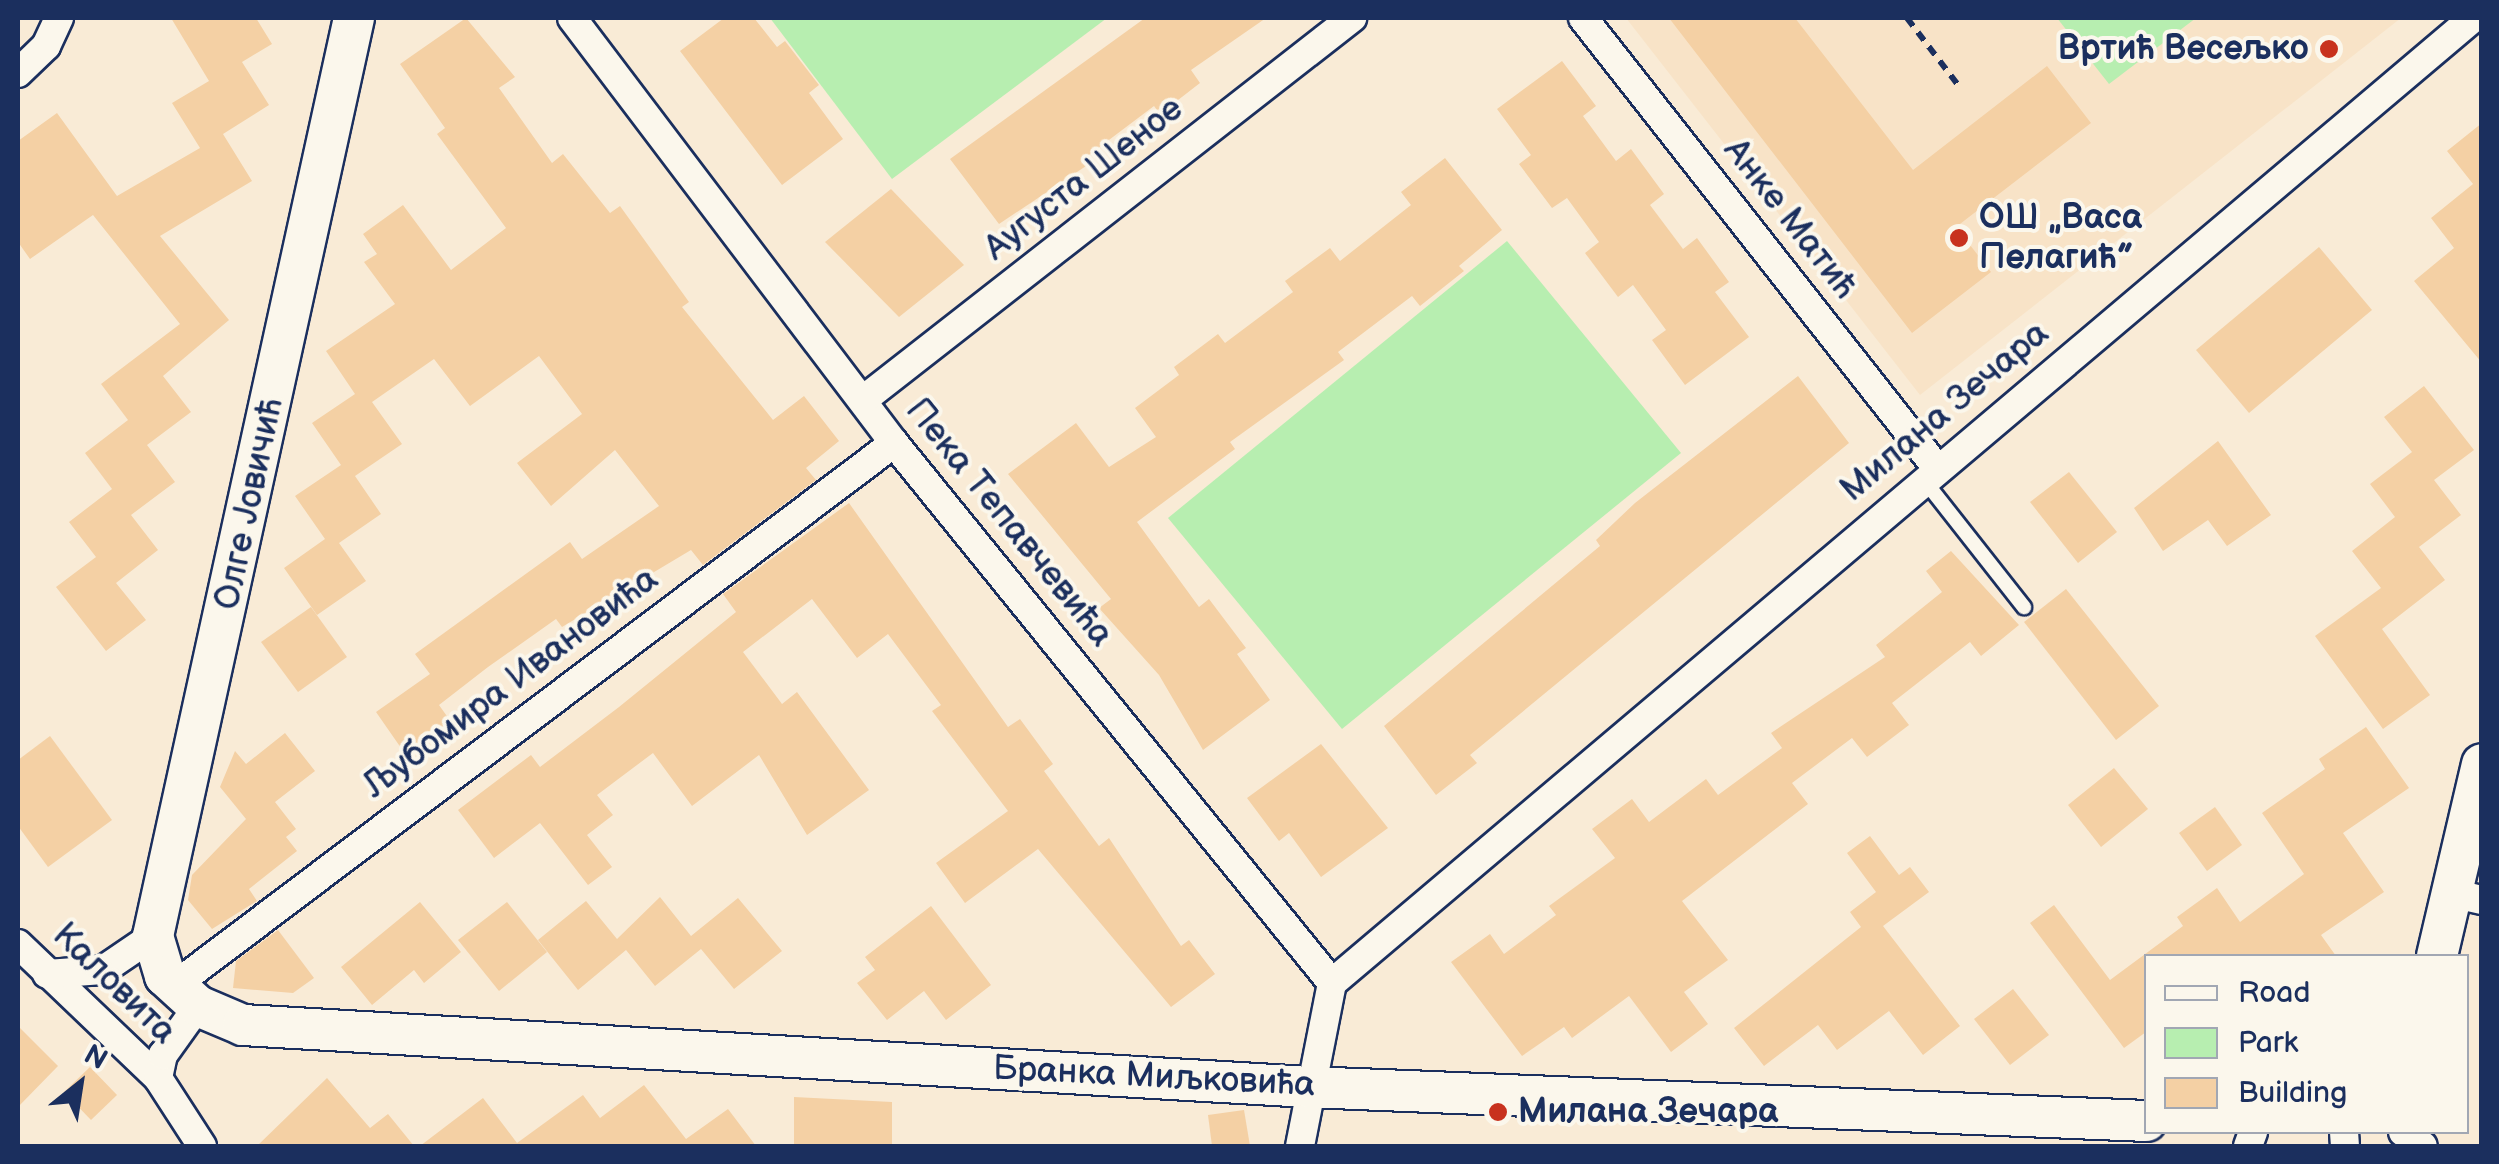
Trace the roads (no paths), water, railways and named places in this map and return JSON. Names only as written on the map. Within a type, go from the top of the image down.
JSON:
[{"type":"street","points":[[18,73],[46,46],[59,18]]},
{"type":"street","name":"Олге Јовичић","points":[[153,936],[354,18]]},
{"type":"street","name":"Пека Тепавчевића","points":[[572,18],[894,443],[1332,983]]},
{"type":"street","name":"Аугуста Шеное","points":[[863,400],[1352,18]]},
{"type":"street","name":"Анке Матић","points":[[1583,18],[1930,473]]},
{"type":"street","name":"Милана Зечара","points":[[1332,983],[1930,473],[2473,18]]},
{"type":"street","name":"Љубомира Ивановића","points":[[158,1078],[162,1055],[186,996],[894,443]]},
{"type":"street","points":[[2437,954],[2466,897],[2482,764]]},
{"type":"street","points":[[47,974],[103,970],[153,936],[158,964],[186,996]]},
{"type":"street","name":"Каловита","points":[[18,944],[158,1078],[202,1146]]},
{"type":"street","points":[[1300,1146],[1308,1087],[1332,983]]},
{"type":"street","name":"Бранка Миљковића","points":[[186,996],[242,1026],[1308,1087],[2144,1122]]},
{"type":"lane","points":[[1930,473],[2024,608]]},
{"type":"place","name":"Вртић Весељко","points":[[2329,49]]},
{"type":"place","name":"ОШ „Васа Пелагић”","points":[[1959,238]]},
{"type":"place","name":"Милана Зечара","points":[[1498,1112]]}]
